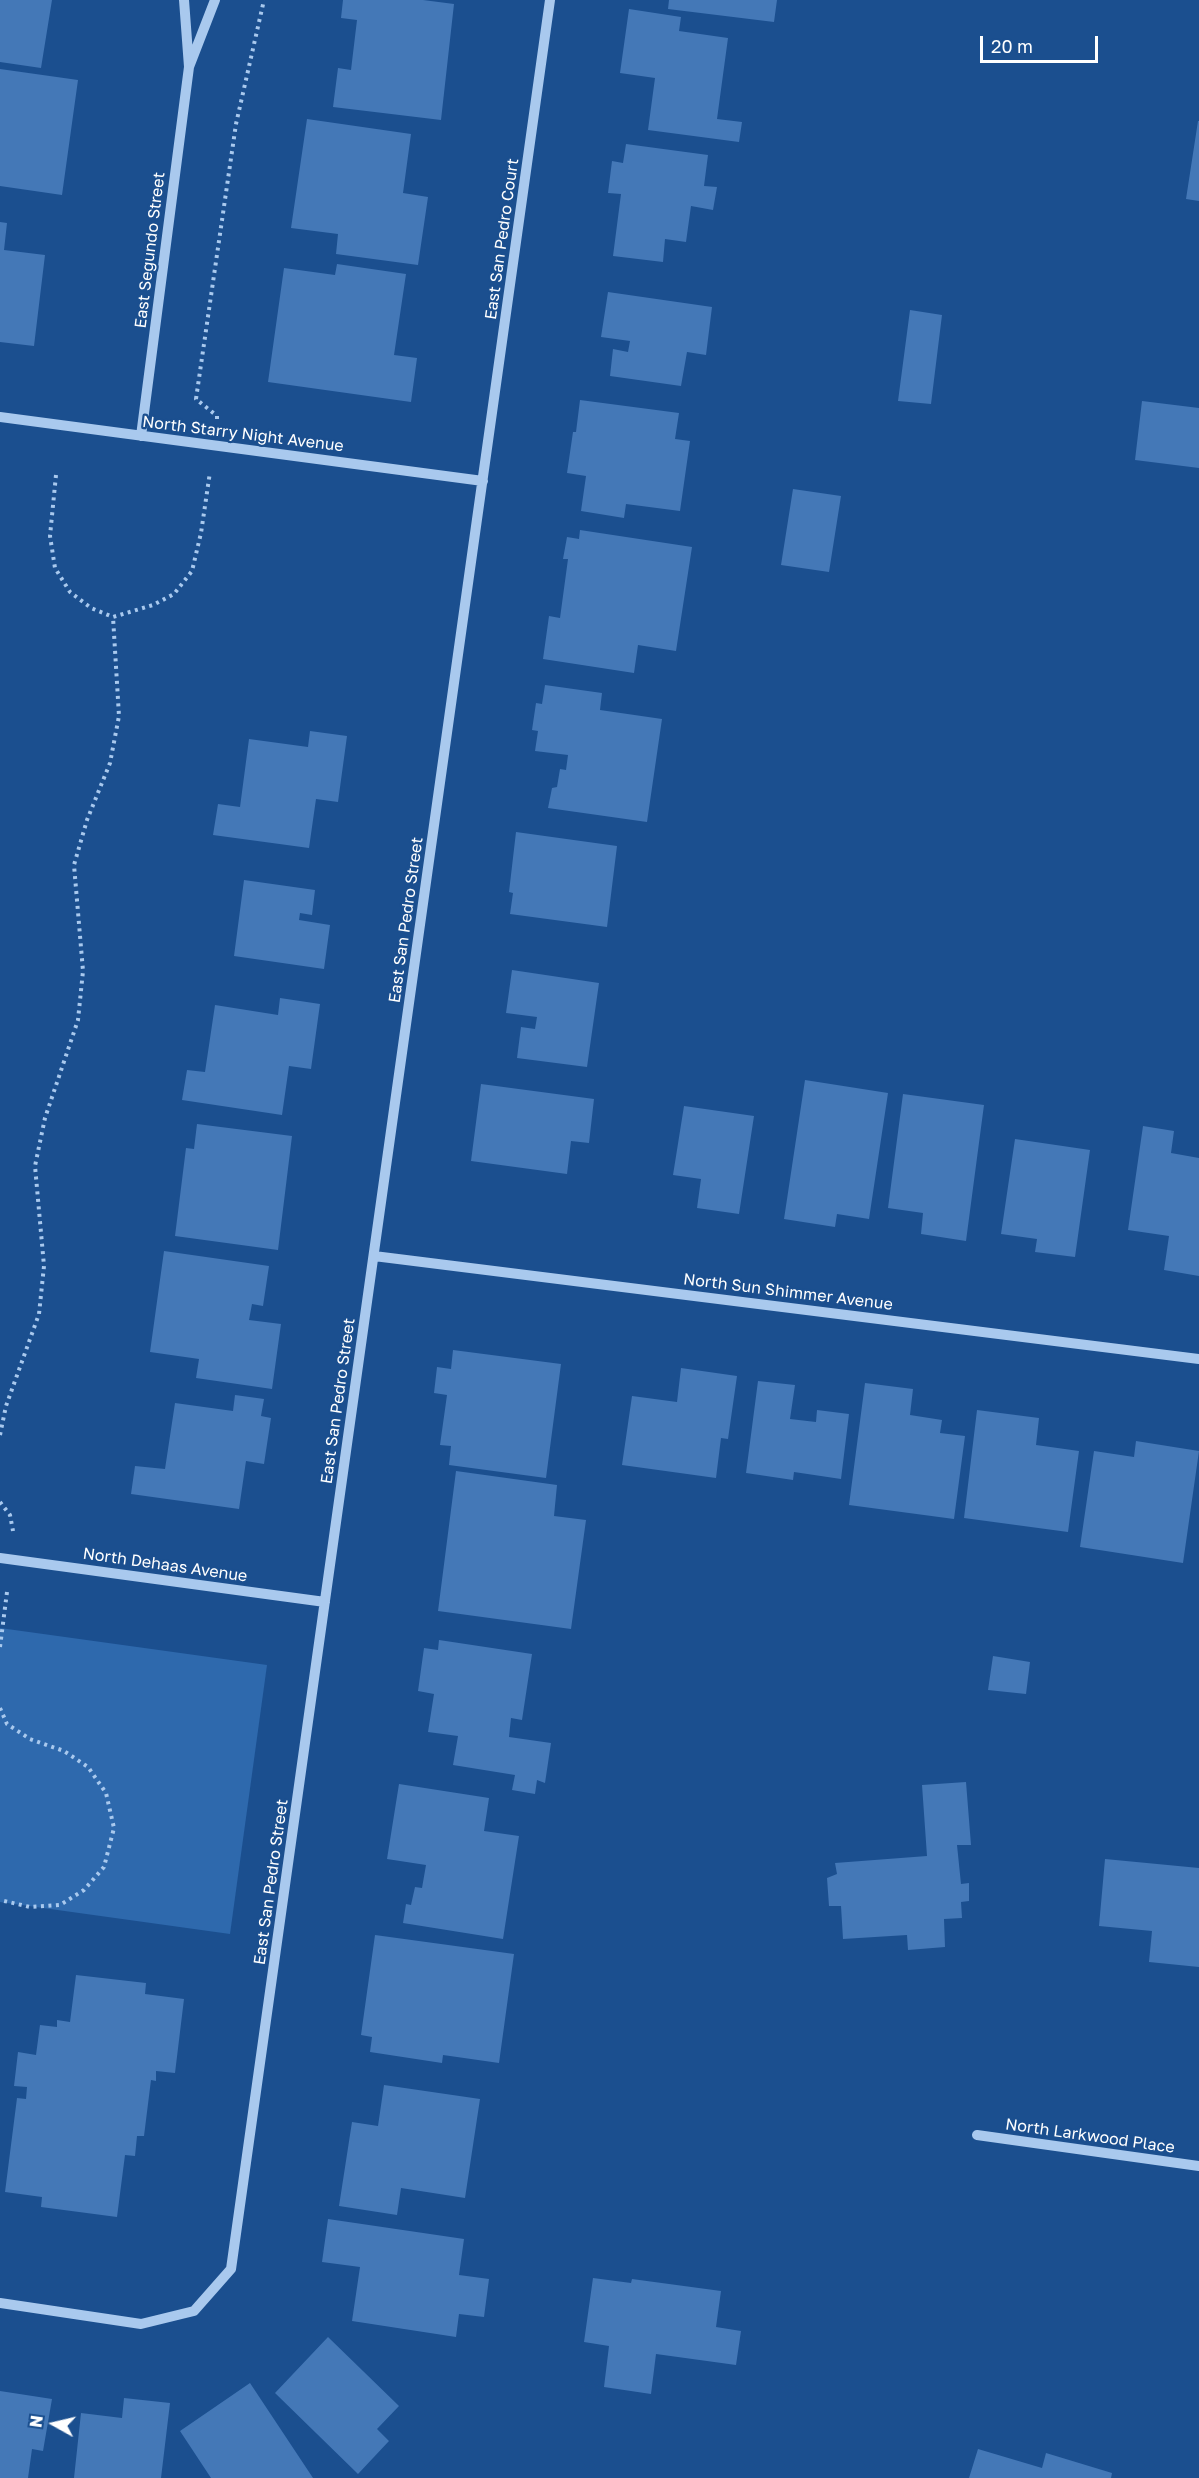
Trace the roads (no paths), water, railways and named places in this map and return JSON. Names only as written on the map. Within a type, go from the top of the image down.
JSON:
[{"type":"street","name":"East Segundo Street","points":[[141,436],[189,67],[184,0]]},
{"type":"street","name":"East Segundo Street","points":[[189,67],[215,0]]},
{"type":"street","name":"East San Pedro Court","points":[[483,481],[550,0]]},
{"type":"street","name":"North Starry Night Avenue","points":[[0,417],[483,481]]},
{"type":"street","name":"East San Pedro Street","points":[[0,2303],[141,2324],[194,2311],[231,2270],[483,481]]},
{"type":"street","name":"North Sun Shimmer Avenue","points":[[374,1256],[1199,1359]]},
{"type":"street","name":"North Dehaas Avenue","points":[[0,1558],[325,1602]]},
{"type":"street","name":"North Larkwood Place","points":[[977,2135],[1199,2166]]}]
